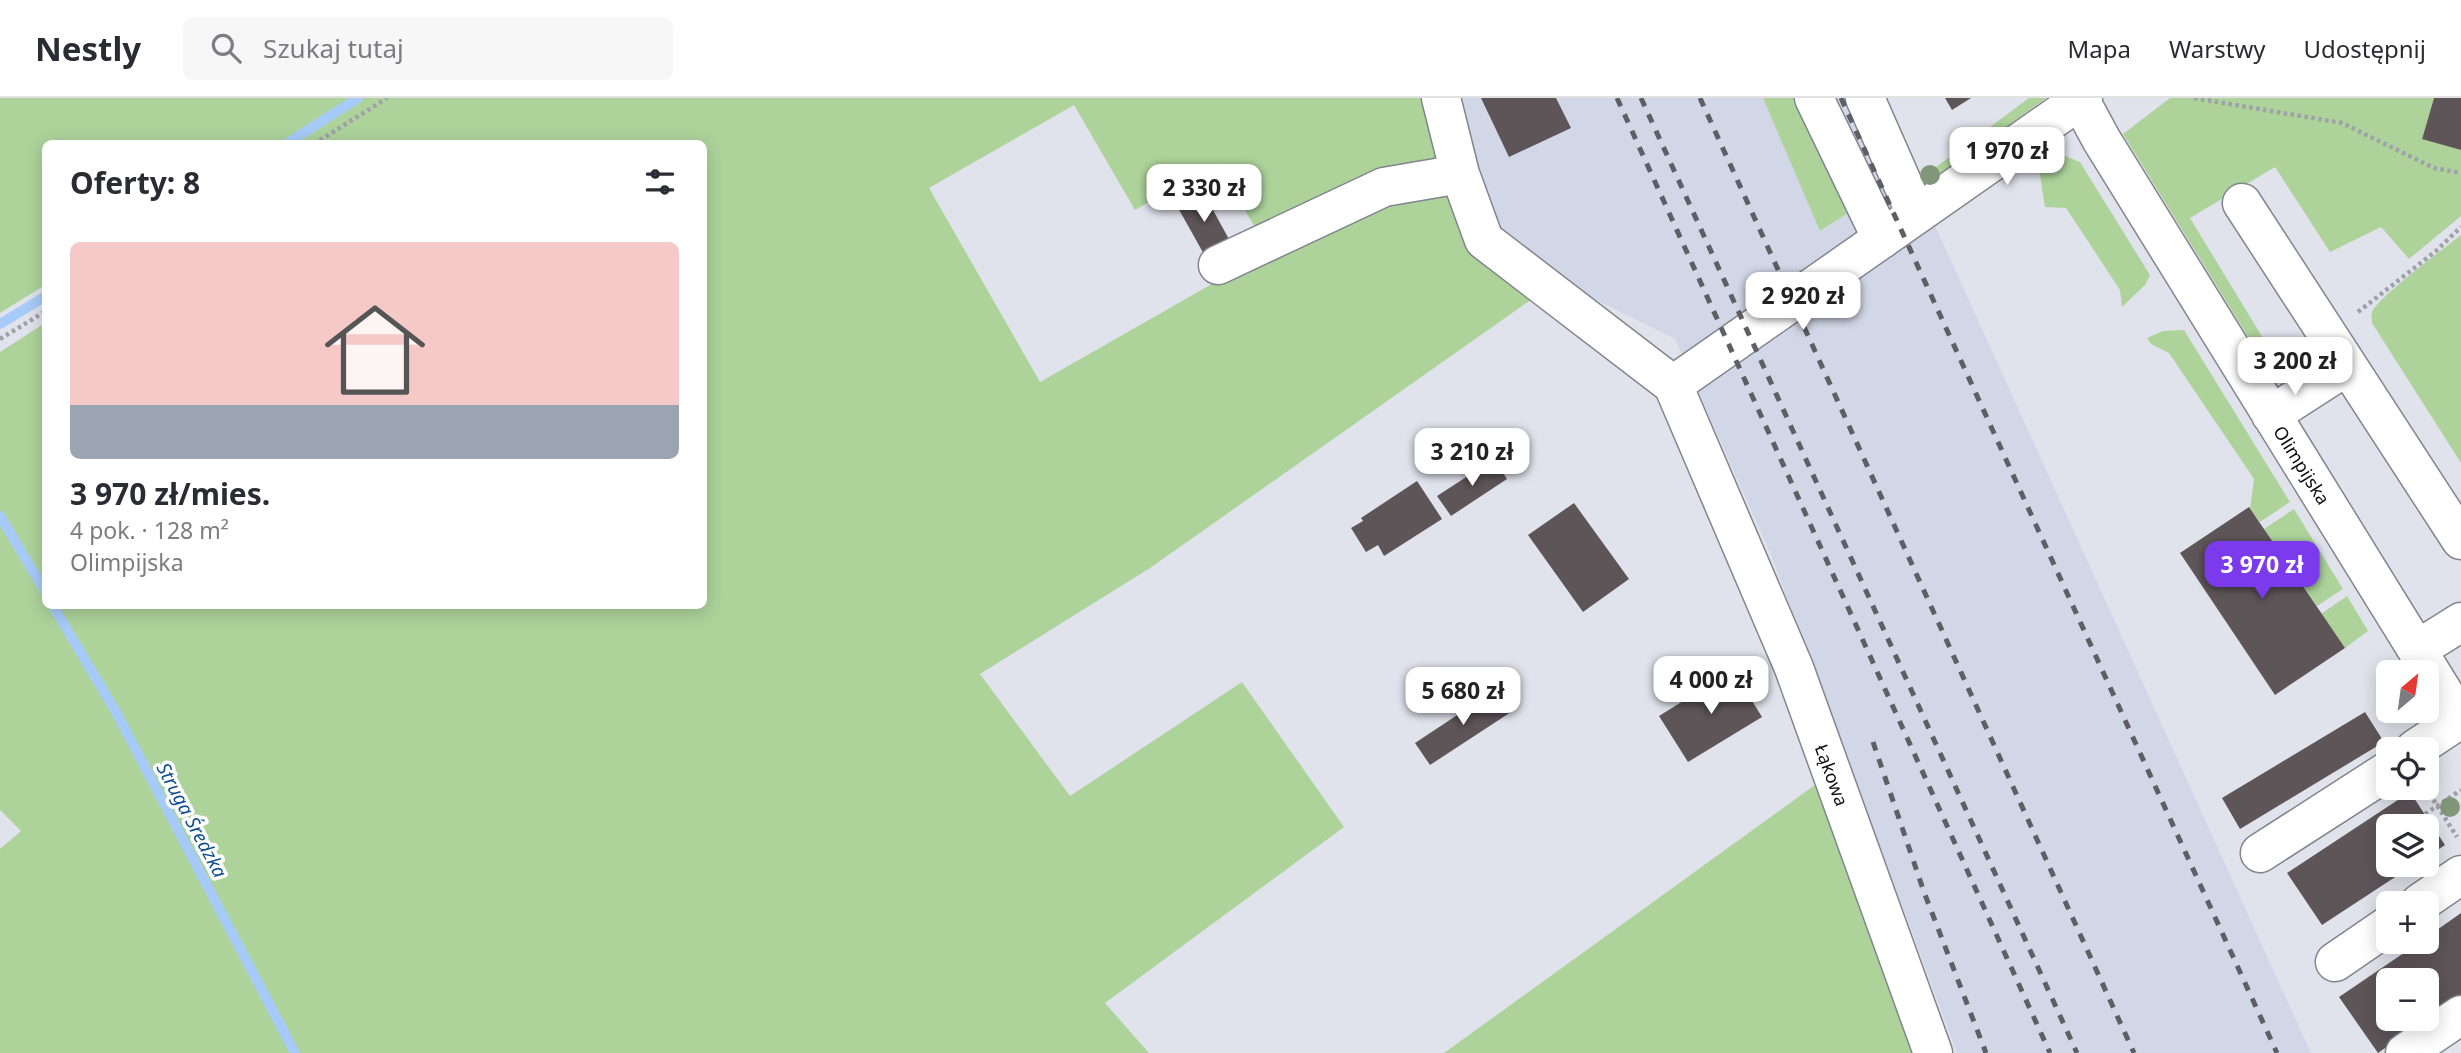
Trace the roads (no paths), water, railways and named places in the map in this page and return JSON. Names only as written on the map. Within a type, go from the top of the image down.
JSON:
[{"type":"street","points":[[1441,98],[1460,174],[1484,240],[1672,385],[2082,99]]},
{"type":"street","points":[[1814,98],[1882,239]]},
{"type":"street","points":[[1866,98],[1916,214]]},
{"type":"street","name":"Olimpijska","points":[[2082,99],[2101,139],[2460,720]]},
{"type":"street","points":[[1218,265],[1384,187],[1460,174]]},
{"type":"street","points":[[2242,203],[2461,540]]},
{"type":"street","points":[[2271,415],[2337,351]]},
{"type":"street","name":"Łąkowa","points":[[1672,385],[1794,668],[1933,1053]]},
{"type":"street","points":[[2418,649],[2461,622]]},
{"type":"street","points":[[2434,737],[2460,720]]},
{"type":"street","points":[[2260,853],[2376,778]]},
{"type":"street","points":[[2438,891],[2461,875]]},
{"type":"street","points":[[2335,962],[2376,934]]},
{"type":"street","points":[[2405,1053],[2461,1015]]},
{"type":"waterway","points":[[292,140],[358,98]]},
{"type":"waterway","points":[[0,324],[42,298]]},
{"type":"waterway","name":"Struga Średzka","points":[[0,516],[42,586]]},
{"type":"waterway","name":"Struga Średzka","points":[[55,609],[116,712],[295,1053]]},
{"type":"railway","points":[[1617,98],[2050,1053]]},
{"type":"railway","points":[[1641,98],[2077,1053]]},
{"type":"railway","points":[[1700,98],[2134,1053]]},
{"type":"railway","points":[[1841,98],[2277,1053]]},
{"type":"railway","points":[[1873,742],[1924,892],[1986,1053]]}]
